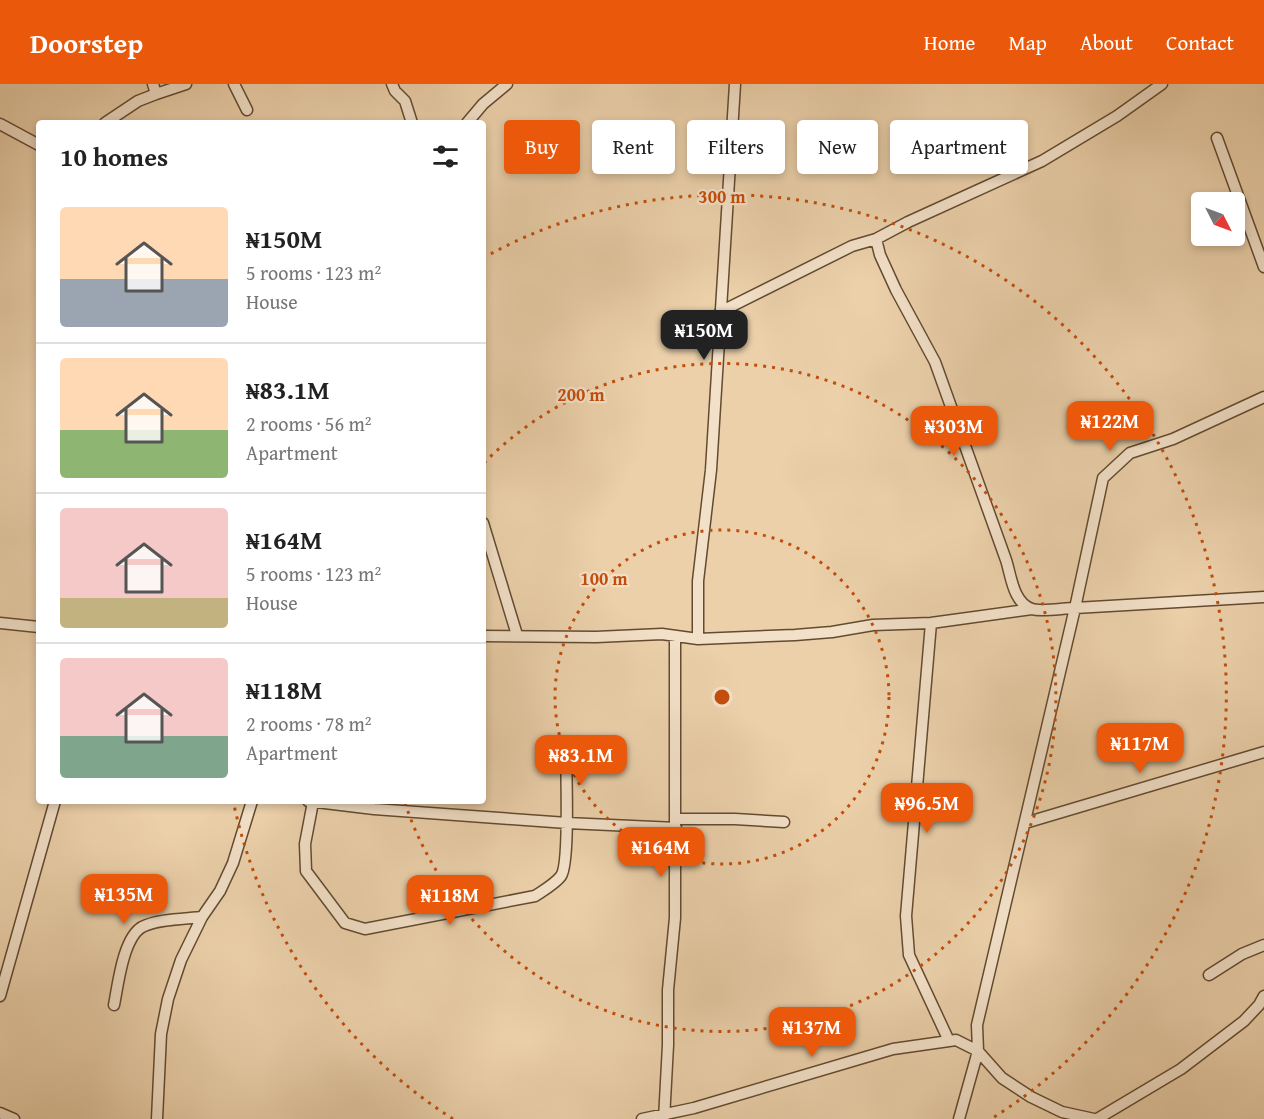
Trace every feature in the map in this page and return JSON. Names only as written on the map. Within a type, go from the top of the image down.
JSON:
[{"type":"street","points":[[110,120],[154,89],[186,84]]},
{"type":"street","points":[[234,84],[247,110]]},
{"type":"street","points":[[392,84],[395,91],[405,101],[411,120]]},
{"type":"street","points":[[470,120],[483,104],[507,84]]},
{"type":"street","points":[[698,639],[698,581],[711,470],[735,84]]},
{"type":"street","points":[[720,312],[852,246],[876,239],[1042,161],[1117,117],[1162,84]]},
{"type":"street","points":[[0,124],[36,143]]},
{"type":"street","points":[[1217,138],[1264,267]]},
{"type":"street","points":[[876,239],[880,255],[896,290],[935,362],[1006,560],[1014,589],[1020,601],[1032,609]]},
{"type":"street","points":[[959,1119],[978,1051],[977,1025],[1075,608],[1103,478],[1130,453],[1173,439],[1264,397]]},
{"type":"street","points":[[486,533],[517,635]]},
{"type":"street","points":[[486,636],[662,634],[675,638],[698,639],[795,635],[873,625],[931,623],[1032,609],[1264,597]]},
{"type":"street","points":[[0,623],[36,627]]},
{"type":"street","points":[[931,623],[906,916],[909,955],[949,1041]]},
{"type":"street","points":[[664,1117],[668,990],[675,918],[675,638]]},
{"type":"street","points":[[310,804],[305,844],[306,871],[345,922],[365,929],[535,896],[552,885],[563,874],[567,823],[566,749]]},
{"type":"street","points":[[1025,823],[1264,752]]},
{"type":"street","points":[[0,996],[54,804]]},
{"type":"street","points":[[157,1119],[161,1034],[168,999],[181,960],[202,917],[220,891],[233,862],[251,804]]},
{"type":"street","points":[[334,804],[567,823],[676,823],[735,819],[784,822]]},
{"type":"street","points":[[114,1005],[122,965],[129,942],[136,932],[143,926],[202,917]]},
{"type":"street","points":[[1209,975],[1242,954],[1264,945]]},
{"type":"street","points":[[642,1119],[664,1117],[893,1049],[956,1040],[978,1051],[1002,1077],[1031,1097],[1062,1112],[1095,1119],[1181,1070],[1244,1021],[1264,996]]},
{"type":"street","points":[[0,1113],[14,1119]]}]
